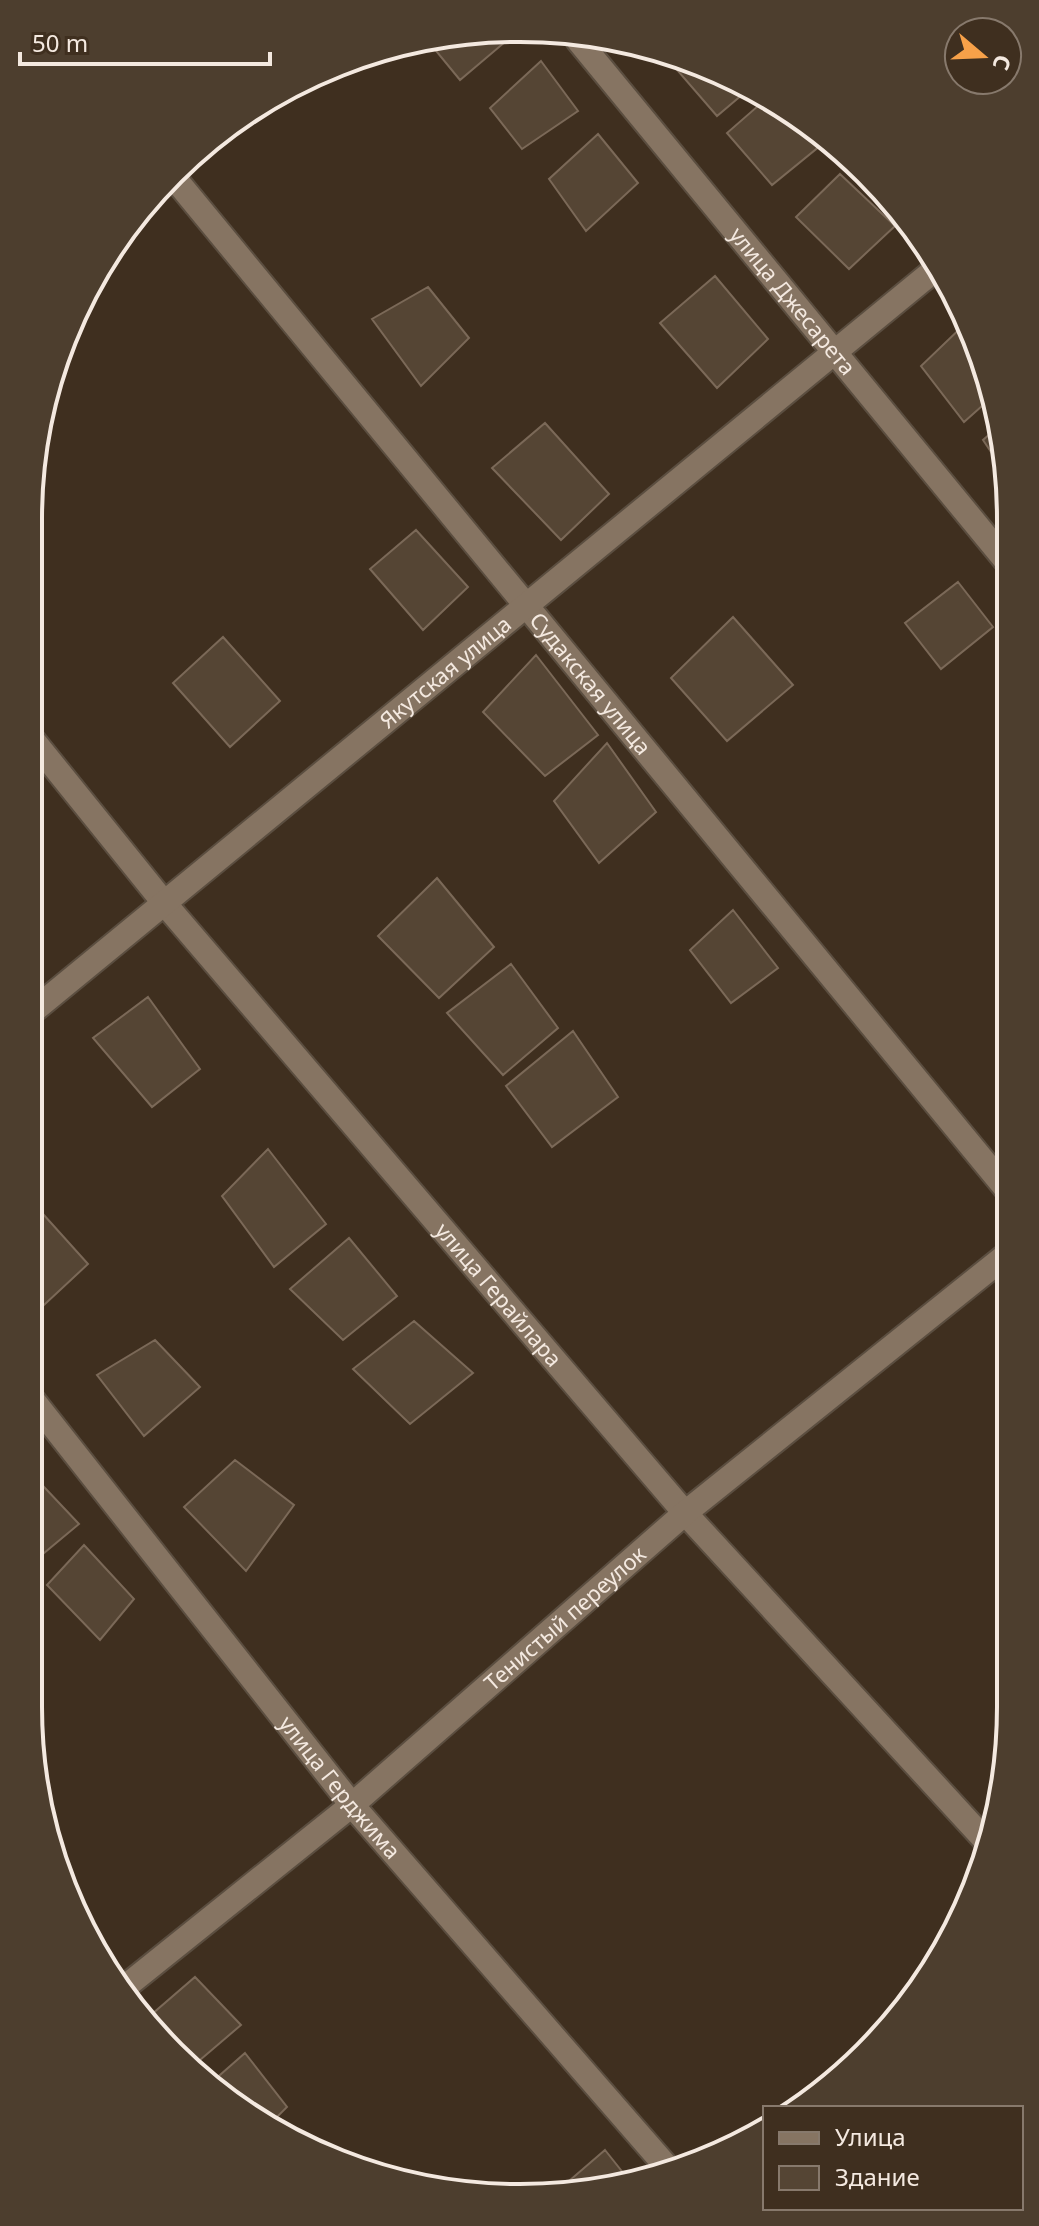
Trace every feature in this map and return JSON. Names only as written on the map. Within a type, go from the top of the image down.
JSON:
[{"type":"street","name":"улица Джесарета","points":[[583,46],[997,550]]},
{"type":"street","name":"Судакская улица","points":[[180,184],[997,1177]]},
{"type":"street","name":"Якутская улица","points":[[42,1004],[929,274]]},
{"type":"street","name":"улица Герайлара","points":[[42,751],[165,904],[685,1513],[980,1834]]},
{"type":"street","name":"Тенистый переулок","points":[[130,1983],[352,1805],[685,1513],[997,1263]]},
{"type":"street","name":"улица Герджима","points":[[42,1412],[352,1805],[663,2162]]},
{"type":"building","points":[[504,42],[460,80],[435,50]]},
{"type":"building","points":[[541,61],[578,111],[522,149],[490,108]]},
{"type":"building","points":[[675,68],[740,96],[717,116]]},
{"type":"building","points":[[758,106],[818,147],[772,185],[727,133]]},
{"type":"building","points":[[598,134],[638,183],[586,231],[549,179]]},
{"type":"building","points":[[840,174],[895,226],[849,269],[796,217]]},
{"type":"building","points":[[715,276],[768,339],[717,388],[660,323]]},
{"type":"building","points":[[428,287],[469,338],[421,386],[372,319]]},
{"type":"building","points":[[958,330],[983,405],[964,422],[921,366]]},
{"type":"building","points":[[545,423],[609,494],[561,540],[492,468]]},
{"type":"building","points":[[989,434],[993,454],[983,440]]},
{"type":"building","points":[[416,530],[468,587],[423,630],[370,569]]},
{"type":"building","points":[[958,582],[993,627],[941,669],[905,623]]},
{"type":"building","points":[[733,617],[793,685],[727,741],[671,678]]},
{"type":"building","points":[[223,637],[280,701],[230,747],[173,683]]},
{"type":"building","points":[[536,655],[598,735],[545,776],[483,712]]},
{"type":"building","points":[[607,743],[656,812],[599,863],[554,801]]},
{"type":"building","points":[[437,878],[494,947],[439,998],[378,936]]},
{"type":"building","points":[[733,910],[778,968],[731,1003],[690,950]]},
{"type":"building","points":[[511,964],[558,1028],[503,1075],[447,1013]]},
{"type":"building","points":[[148,997],[200,1069],[152,1107],[93,1038]]},
{"type":"building","points":[[573,1031],[618,1097],[552,1147],[506,1086]]},
{"type":"building","points":[[268,1149],[326,1224],[274,1267],[222,1196]]},
{"type":"building","points":[[42,1213],[88,1264],[42,1307]]},
{"type":"building","points":[[349,1238],[397,1296],[343,1340],[290,1289]]},
{"type":"building","points":[[414,1321],[473,1373],[410,1424],[353,1369]]},
{"type":"building","points":[[155,1340],[200,1387],[144,1436],[97,1375]]},
{"type":"building","points":[[235,1460],[294,1505],[246,1571],[184,1507]]},
{"type":"building","points":[[42,1485],[79,1524],[42,1555]]},
{"type":"building","points":[[84,1545],[134,1599],[100,1640],[47,1585]]},
{"type":"building","points":[[195,1977],[241,2025],[199,2061],[154,2013]]},
{"type":"building","points":[[245,2053],[287,2107],[277,2117],[218,2076]]},
{"type":"building","points":[[605,2150],[623,2173],[582,2180],[569,2181]]}]
